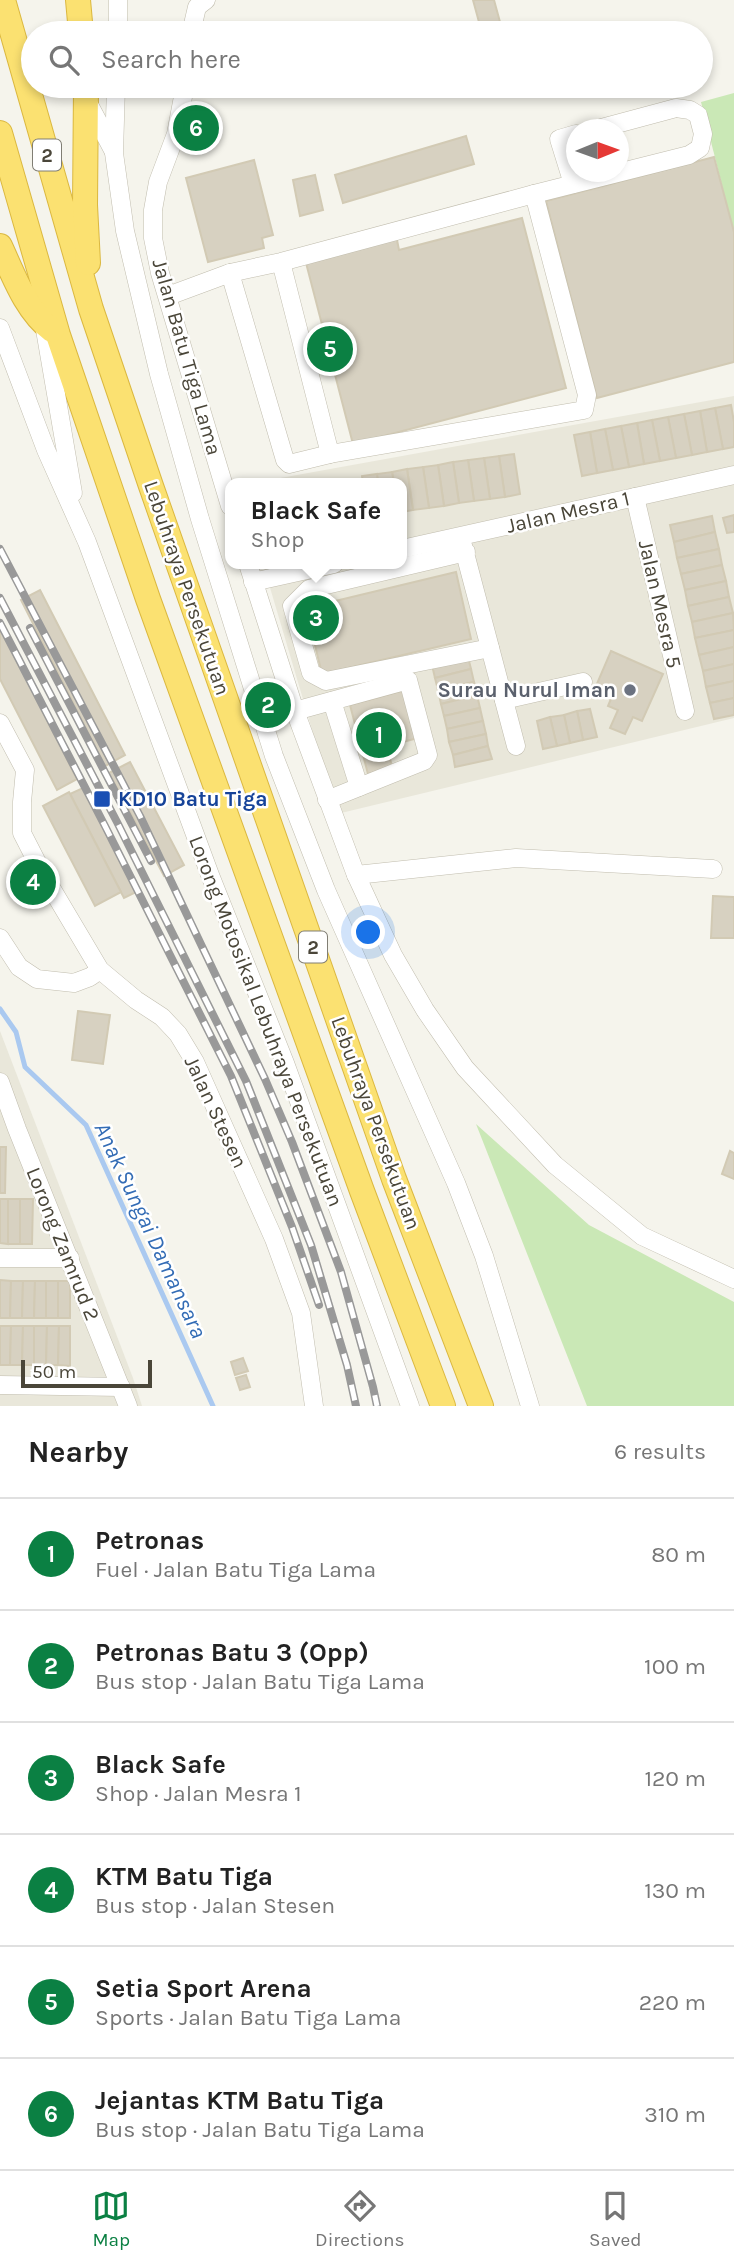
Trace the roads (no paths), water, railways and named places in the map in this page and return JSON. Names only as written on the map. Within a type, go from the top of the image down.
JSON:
[{"type":"highway","name":"Lebuhraya Persekutuan","points":[[3,0],[21,63]]},
{"type":"highway","points":[[78,0],[80,21]]},
{"type":"highway","name":"Lebuhraya Persekutuan","points":[[31,98],[91,309],[155,499],[394,1179],[481,1406]]},
{"type":"highway","points":[[86,98],[85,205],[91,309]]},
{"type":"highway","name":"Lebuhraya Persekutuan","points":[[0,134],[51,330],[362,1191],[443,1406]]},
{"type":"highway","points":[[0,246],[19,286],[51,330]]},
{"type":"street","points":[[118,0],[118,21]]},
{"type":"street","points":[[194,21],[197,7],[206,0]]},
{"type":"street","points":[[88,98],[114,153]]},
{"type":"street","points":[[116,98],[114,153],[125,231],[159,374],[200,519],[274,756],[326,890],[456,1183],[484,1256],[530,1406]]},
{"type":"street","name":"Jalan Batu Tiga Lama","points":[[183,98],[176,134],[158,182],[153,210],[153,238],[160,273],[225,489]]},
{"type":"street","points":[[629,121],[676,108],[690,110],[698,115],[703,134],[700,148],[689,155],[629,170]]},
{"type":"street","points":[[566,137],[559,139],[566,162]]},
{"type":"street","points":[[168,296],[230,273],[281,262],[581,182]]},
{"type":"street","points":[[230,273],[285,460],[289,464],[330,454],[584,410],[587,395],[534,194]]},
{"type":"street","points":[[281,262],[330,454]]},
{"type":"street","name":"Lorong Motosikal Lebuhraya Persekutuan","points":[[0,328],[46,450],[78,517],[206,862],[285,1063],[410,1406]]},
{"type":"street","name":"Lorong Motosikal Lebuhraya Persekutuan","points":[[51,330],[78,517]]},
{"type":"street","name":"Jalan Mesra 1","points":[[407,549],[463,544],[635,497],[734,475]]},
{"type":"street","name":"Jalan Mesra 5","points":[[635,497],[685,711]]},
{"type":"street","points":[[407,560],[463,544],[516,746]]},
{"type":"street","points":[[249,569],[295,711],[356,875],[393,955],[425,1010],[465,1068],[555,1165],[642,1236],[734,1279]]},
{"type":"street","points":[[253,582],[312,569]]},
{"type":"street","points":[[377,569],[309,589],[292,606],[311,673],[326,681],[491,648]]},
{"type":"street","points":[[295,711],[408,680],[428,754],[424,761],[327,800]]},
{"type":"street","points":[[504,700],[583,682]]},
{"type":"street","points":[[332,701],[359,787]]},
{"type":"street","name":"Jalan Stesen","points":[[0,723],[25,770],[22,833],[43,874],[100,970],[136,1000],[162,1017],[178,1034],[195,1062],[274,1239],[301,1312],[314,1406]]},
{"type":"street","points":[[356,875],[516,858],[713,869]]},
{"type":"street","points":[[0,938],[19,967],[37,979],[74,984],[100,970]]},
{"type":"street","name":"Lorong Zamrud 2","points":[[0,1082],[8,1129],[70,1258],[128,1406]]},
{"type":"street","points":[[0,1258],[70,1258]]},
{"type":"street","points":[[0,1385],[121,1387]]},
{"type":"waterway","name":"Anak Sungai Damansara","points":[[0,1009],[16,1032],[25,1067],[86,1125],[213,1406]]},
{"type":"railway","points":[[0,549],[140,816],[265,1079],[341,1272],[377,1406]]},
{"type":"railway","points":[[0,598],[117,822],[246,1081],[311,1245],[347,1365],[356,1406]]},
{"type":"railway","points":[[0,623],[231,1076],[292,1227],[319,1305]]},
{"type":"railway","points":[[30,628],[151,861]]},
{"type":"place","name":"Jejantas KTM Batu Tiga","points":[[196,128]]},
{"type":"place","name":"Setia Sport Arena","points":[[330,349]]},
{"type":"place","name":"Black Safe","points":[[316,618]]},
{"type":"place","name":"Surau Nurul Iman","points":[[630,690]]},
{"type":"place","name":"Petronas Batu 3 (Opp)","points":[[268,705]]},
{"type":"place","name":"Petronas","points":[[379,735]]},
{"type":"place","name":"KD10 Batu Tiga","points":[[102,799]]},
{"type":"place","name":"KTM Batu Tiga","points":[[33,882]]}]
